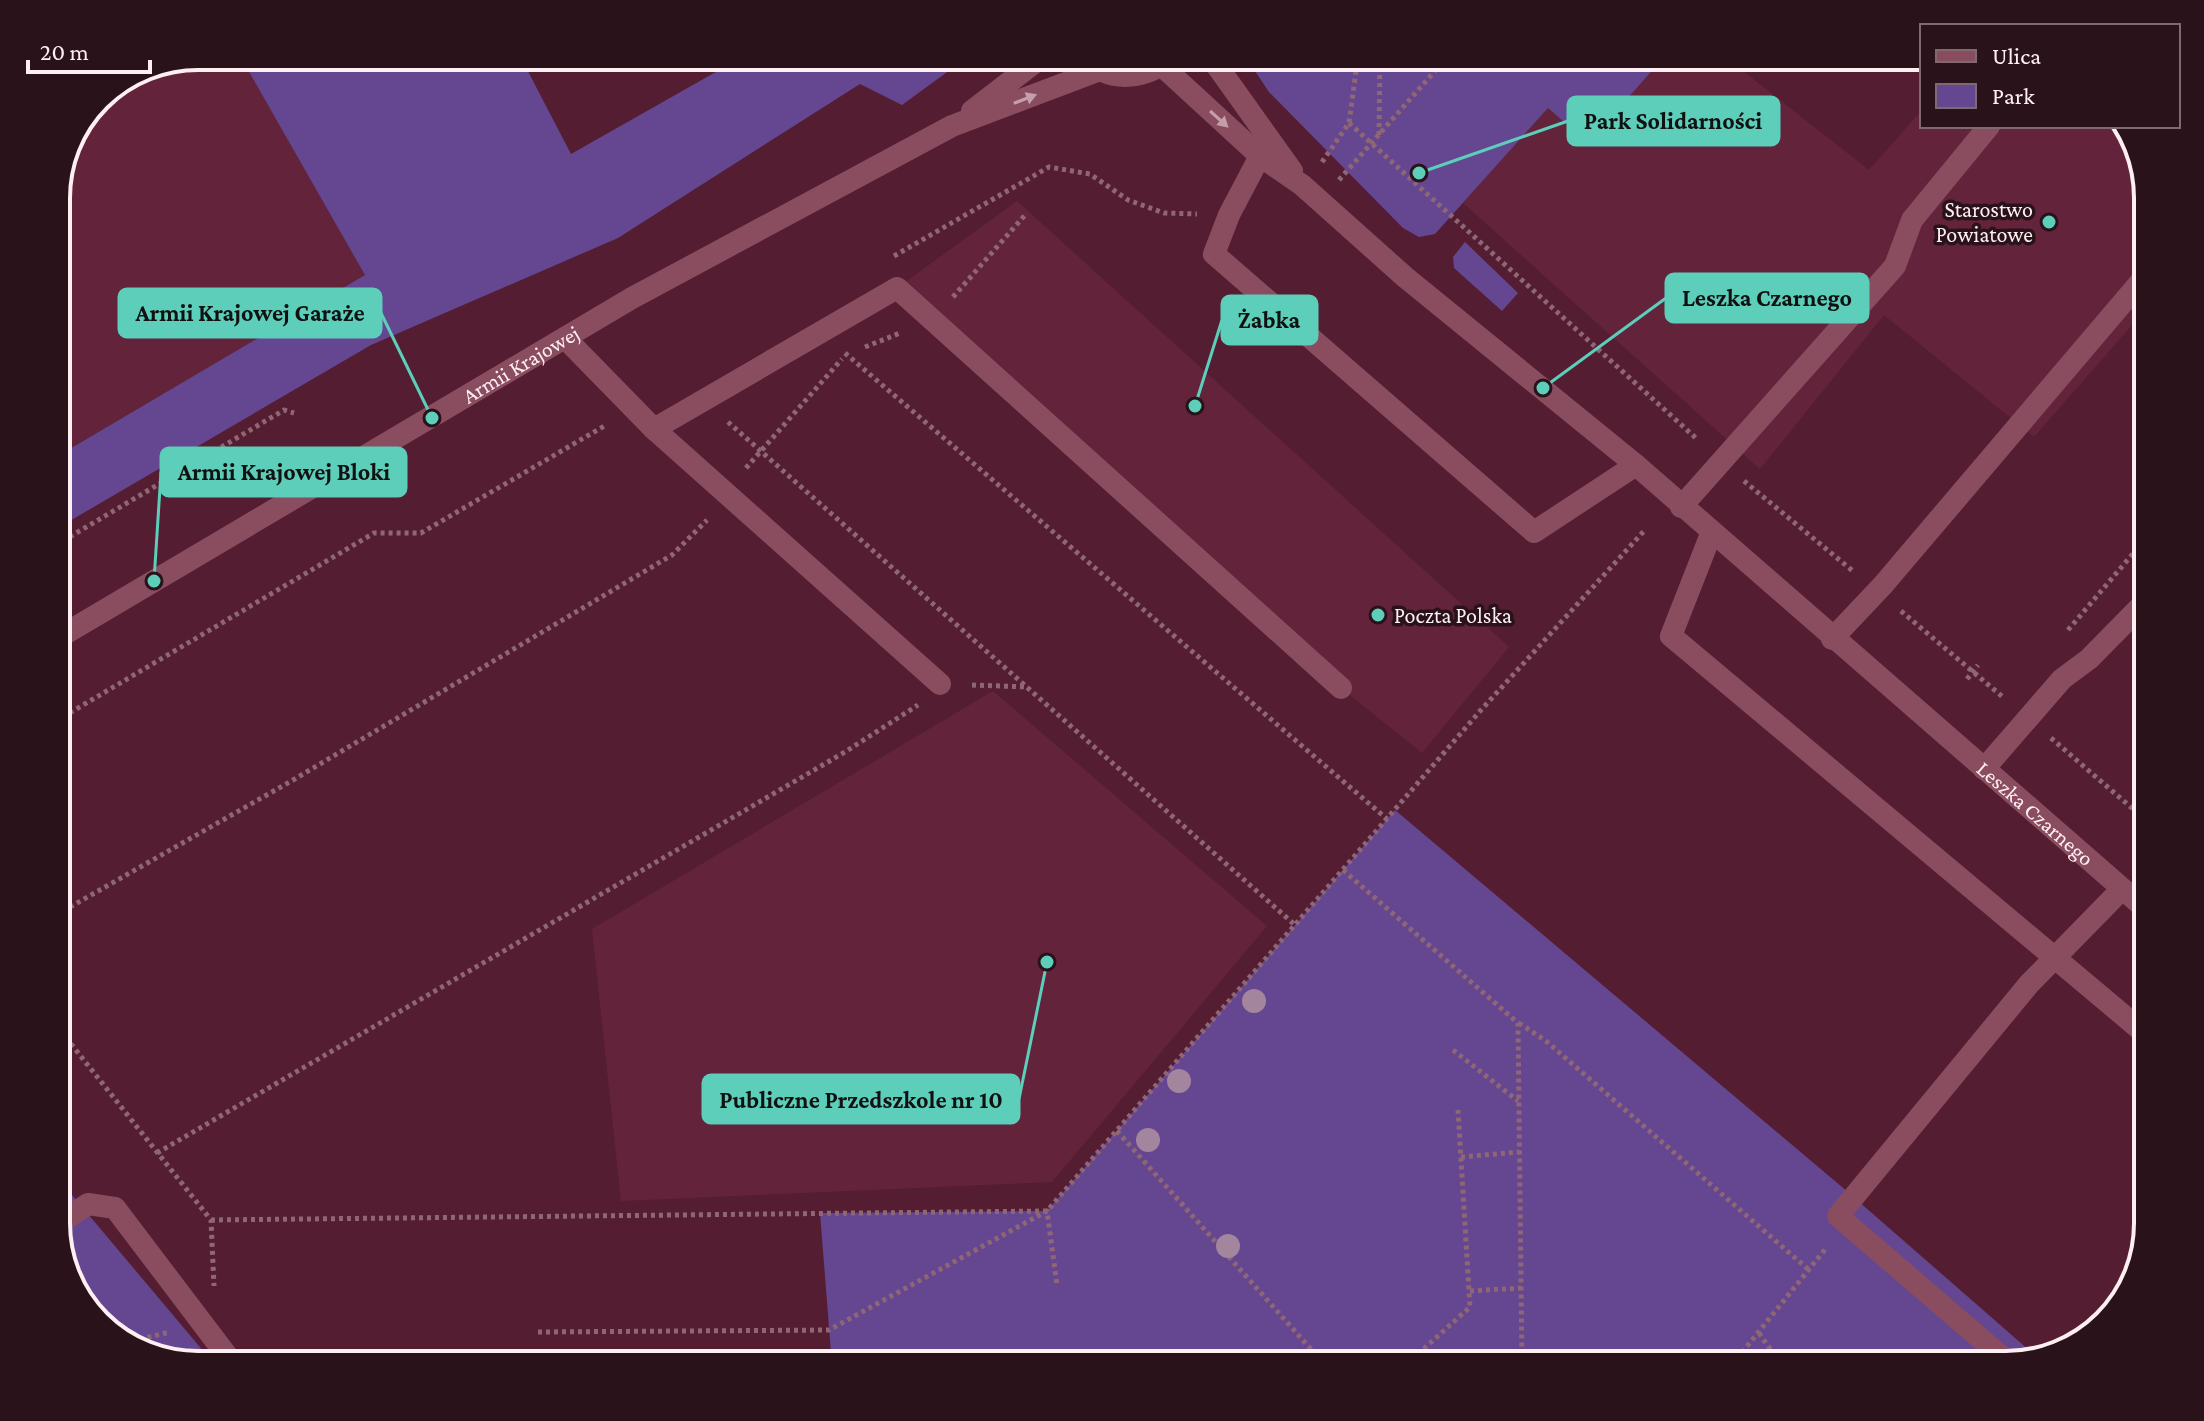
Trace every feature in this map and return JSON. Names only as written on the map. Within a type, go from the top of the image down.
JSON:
[{"type":"street","name":"Armii Krajowej","points":[[952,126],[1025,70]]},
{"type":"street","name":"Armii Krajowej","points":[[70,631],[632,298],[952,126],[1076,70]]},
{"type":"street","points":[[1111,70],[1131,77],[1147,70]]},
{"type":"street","name":"Leszka Czarnego","points":[[1177,70],[1260,156],[1302,185],[1405,277],[1636,465],[1711,534],[2134,899]]},
{"type":"street","name":"Leszka Czarnego","points":[[1220,70],[1302,185]]},
{"type":"street","points":[[1681,507],[1895,266],[1912,220],[1987,128]]},
{"type":"street","points":[[1260,156],[1229,215],[1214,254],[1534,532],[1636,465]]},
{"type":"street","points":[[654,429],[897,288],[1341,688]]},
{"type":"street","points":[[1832,639],[2134,289]]},
{"type":"street","points":[[565,338],[654,429],[940,684]]},
{"type":"street","points":[[1711,534],[1671,636],[2134,1024]]},
{"type":"street","points":[[1984,769],[2062,679],[2089,659],[2134,613]]},
{"type":"street","points":[[1995,1351],[1838,1216],[2029,984],[2122,889]]},
{"type":"street","points":[[70,1216],[88,1204],[115,1208],[224,1351]]},
{"type":"path","points":[[1356,70],[1349,123],[1722,462],[2008,701],[2014,694]]},
{"type":"path","points":[[1379,136],[1380,70]]},
{"type":"path","points":[[1320,201],[1436,70]]},
{"type":"path","points":[[70,907],[293,780],[672,555],[731,497],[737,480],[846,354],[933,320],[1026,214]]},
{"type":"path","points":[[822,331],[1387,819]]},
{"type":"path","points":[[703,400],[1296,925]]},
{"type":"path","points":[[70,537],[284,410],[294,413]]},
{"type":"path","points":[[531,1332],[829,1330],[1047,1211],[1542,641],[1644,531]]},
{"type":"path","points":[[70,713],[374,533]]},
{"type":"path","points":[[2065,633],[2134,552]]},
{"type":"path","points":[[1967,679],[1978,665]]},
{"type":"path","points":[[157,1153],[845,752],[928,698],[940,684],[1028,687]]},
{"type":"path","points":[[2027,717],[2134,810]]},
{"type":"path","points":[[1343,870],[1518,1023],[1546,1041],[1809,1270]]},
{"type":"path","points":[[1518,1023],[1522,1351]]},
{"type":"path","points":[[70,1043],[211,1220],[1047,1211]]},
{"type":"path","points":[[1453,1050],[1519,1102]]},
{"type":"path","points":[[1421,1351],[1470,1307],[1458,1110]]},
{"type":"path","points":[[1117,1131],[1313,1351]]},
{"type":"path","points":[[1461,1157],[1519,1152]]},
{"type":"path","points":[[1047,1211],[1057,1285]]},
{"type":"path","points":[[1743,1351],[1847,1223]]},
{"type":"path","points":[[1469,1291],[1521,1288]]},
{"type":"path","points":[[142,1338],[184,1328],[200,1318]]},
{"type":"path","points":[[1758,1333],[1771,1351]]},
{"type":"shaded area","points":[[248,70],[366,275],[70,449],[70,190],[74,165],[83,141],[96,120],[134,87],[181,71]]},
{"type":"shaded area","points":[[1653,70],[1742,70],[1869,170],[1920,112],[1920,128],[2113,128],[2121,141],[2132,173],[2134,323],[2034,437],[1884,315],[1760,469],[1463,203],[1548,108],[1588,143]]},
{"type":"shaded area","points":[[1017,201],[1509,647],[1422,753],[1341,688],[897,288]]},
{"type":"shaded area","points":[[993,691],[1267,926],[1052,1182],[621,1201],[592,929]]},
{"type":"green space","points":[[248,70],[527,70],[571,154],[719,70],[950,70],[902,105],[860,84],[618,238],[371,345],[70,521],[70,449],[365,275]]},
{"type":"green space","points":[[1254,70],[1653,70],[1588,143],[1548,108],[1435,234],[1419,237],[1403,228],[1269,92]]},
{"type":"green space","points":[[1465,242],[1518,293],[1502,311],[1454,268],[1453,257]]},
{"type":"green space","points":[[1395,810],[1842,1187],[2028,1349],[831,1351],[820,1213],[1047,1211]]},
{"type":"green space","points":[[70,1193],[203,1351],[165,1347],[141,1338],[102,1307],[87,1287],[74,1256],[70,1231]]},
{"type":"place","name":"Park Solidarności","points":[[1419,173]]},
{"type":"place","name":"Starostwo Powiatowe","points":[[2049,222]]},
{"type":"place","name":"Leszka Czarnego","points":[[1543,388]]},
{"type":"place","name":"Żabka","points":[[1195,406]]},
{"type":"place","name":"Armii Krajowej Garaże","points":[[432,418]]},
{"type":"place","name":"Armii Krajowej Bloki","points":[[154,581]]},
{"type":"place","name":"Poczta Polska","points":[[1378,615]]},
{"type":"place","name":"Publiczne Przedszkole nr 10","points":[[1047,962]]}]
